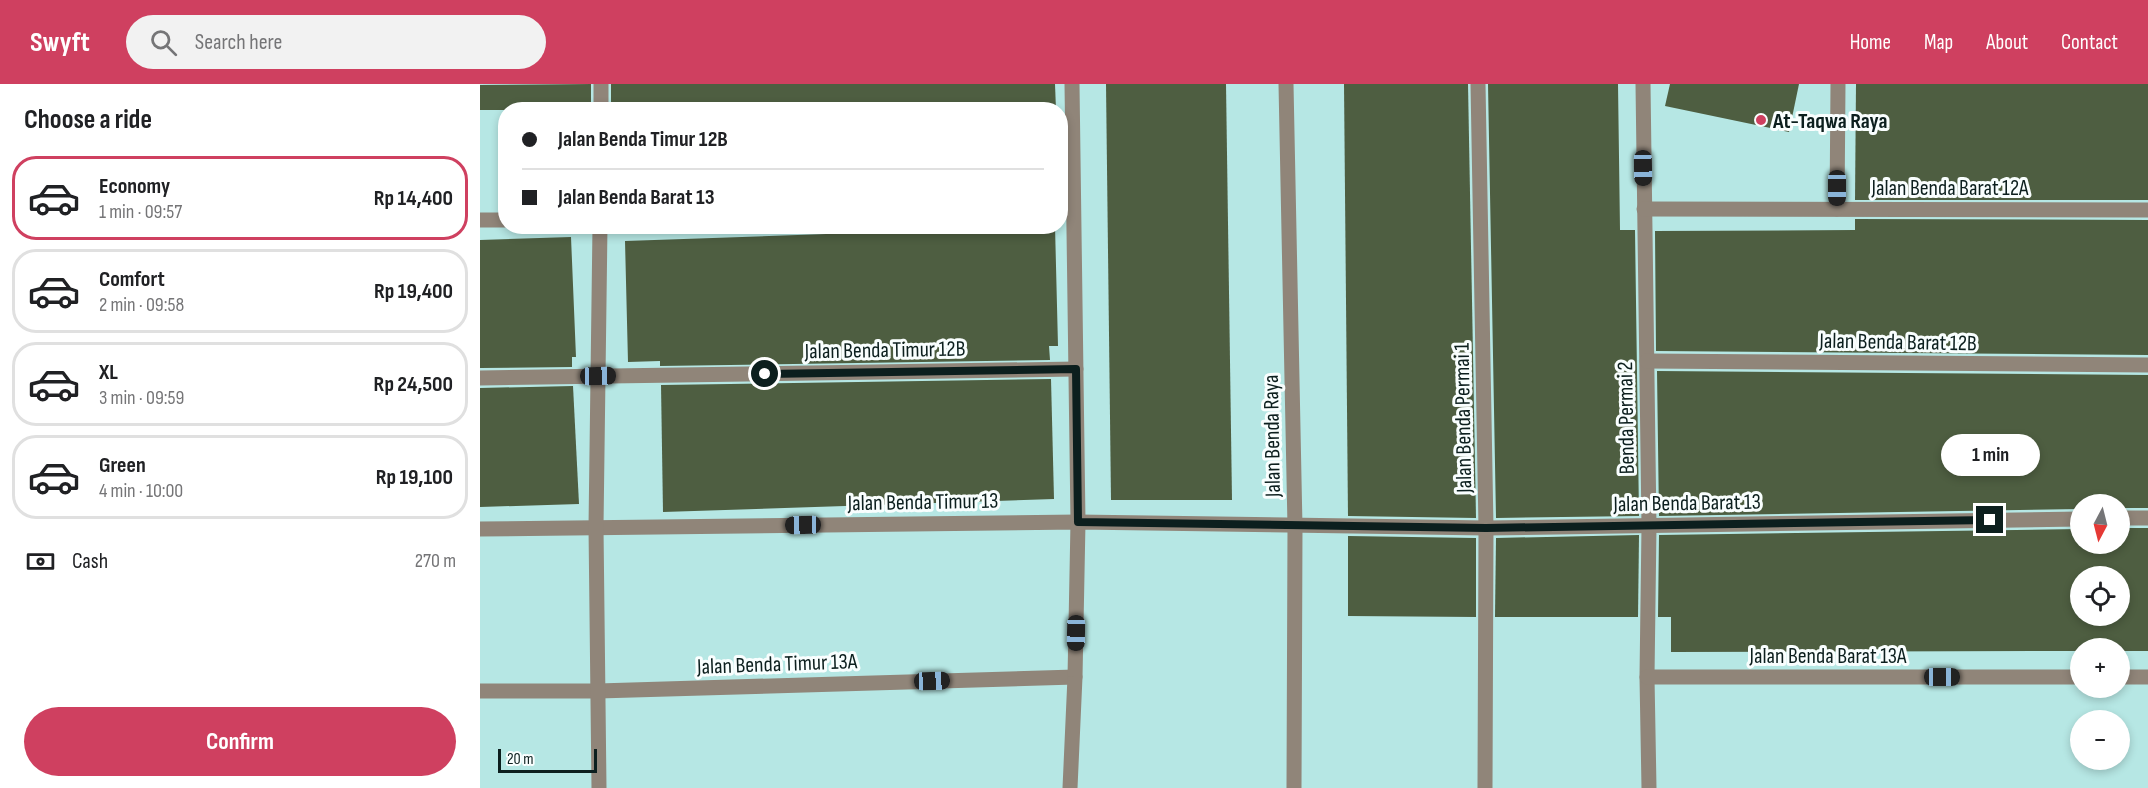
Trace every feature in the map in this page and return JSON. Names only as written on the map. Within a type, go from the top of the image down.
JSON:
[{"type":"street","points":[[601,84],[601,102]]},
{"type":"street","points":[[1068,191],[1072,84]]},
{"type":"street","name":"Jalan Benda Raya","points":[[1286,84],[1295,527],[1294,788]]},
{"type":"street","name":"Jalan Benda Permai 1","points":[[1479,84],[1486,528],[1485,788]]},
{"type":"street","name":"Benda Permai 2","points":[[1643,84],[1649,526],[1647,677],[1649,788]]},
{"type":"street","points":[[1837,209],[1838,84]]},
{"type":"street","name":"Jalan Benda Barat 12A","points":[[1644,209],[2148,210]]},
{"type":"street","points":[[480,220],[498,220]]},
{"type":"street","points":[[599,788],[596,527],[600,234]]},
{"type":"street","points":[[1068,234],[1076,369],[1078,522],[1070,788]]},
{"type":"street","name":"Jalan Benda Barat 12B","points":[[1647,361],[2148,365]]},
{"type":"street","name":"Jalan Benda Timur 12B","points":[[480,378],[1076,369]]},
{"type":"street","points":[[2130,518],[2148,518]]},
{"type":"street","name":"Jalan Benda Barat 13","points":[[1295,527],[1486,528],[2070,519]]},
{"type":"street","name":"Jalan Benda Timur 13","points":[[480,529],[1078,522],[1295,527]]},
{"type":"street","points":[[2130,677],[2148,676]]},
{"type":"street","name":"Jalan Benda Timur 13A","points":[[480,691],[598,691],[1075,677]]},
{"type":"street","name":"Jalan Benda Barat 13A","points":[[1647,677],[2070,677]]},
{"type":"building","points":[[591,84],[591,102],[498,102],[498,110],[480,110],[480,85]]},
{"type":"building","points":[[611,84],[1055,84],[1056,102],[611,102]]},
{"type":"building","points":[[1106,84],[1226,84],[1232,500],[1111,500]]},
{"type":"building","points":[[1344,84],[1468,84],[1476,518],[1348,516]]},
{"type":"building","points":[[1488,84],[1618,84],[1620,230],[1635,230],[1639,516],[1496,518]]},
{"type":"building","name":"At-Taqwa Raya","points":[[1670,84],[1799,84],[1789,132],[1665,106]]},
{"type":"building","points":[[1856,84],[2148,84],[2148,200],[1855,200]]},
{"type":"building","points":[[1855,219],[2148,220],[2148,355],[1656,351],[1655,231],[1855,230]]},
{"type":"building","points":[[826,234],[1055,234],[1058,346],[1049,346],[1050,360],[660,366],[660,361],[628,362],[625,241]]},
{"type":"building","points":[[571,237],[576,357],[572,357],[572,367],[480,368],[480,240]]},
{"type":"building","points":[[1657,371],[2148,375],[2148,508],[2130,508],[2130,494],[2070,494],[2070,509],[1659,516]]},
{"type":"building","points":[[1051,379],[1054,499],[663,512],[661,385]]},
{"type":"building","points":[[573,386],[579,504],[480,507],[480,388]]},
{"type":"building","points":[[2130,528],[2148,528],[2148,651],[2130,651],[2130,638],[2070,638],[2070,651],[1671,652],[1671,617],[1658,617],[1659,535],[2070,529],[2070,554],[2130,554]]},
{"type":"building","points":[[1639,535],[1638,617],[1495,617],[1496,538]]},
{"type":"building","points":[[1348,536],[1476,538],[1476,617],[1348,616]]},
{"type":"place","name":"At-Taqwa Raya","points":[[1761,120]]},
{"type":"route","points":[[765,374],[1076,369],[1078,522],[1295,527],[1486,528],[1990,520]]}]
